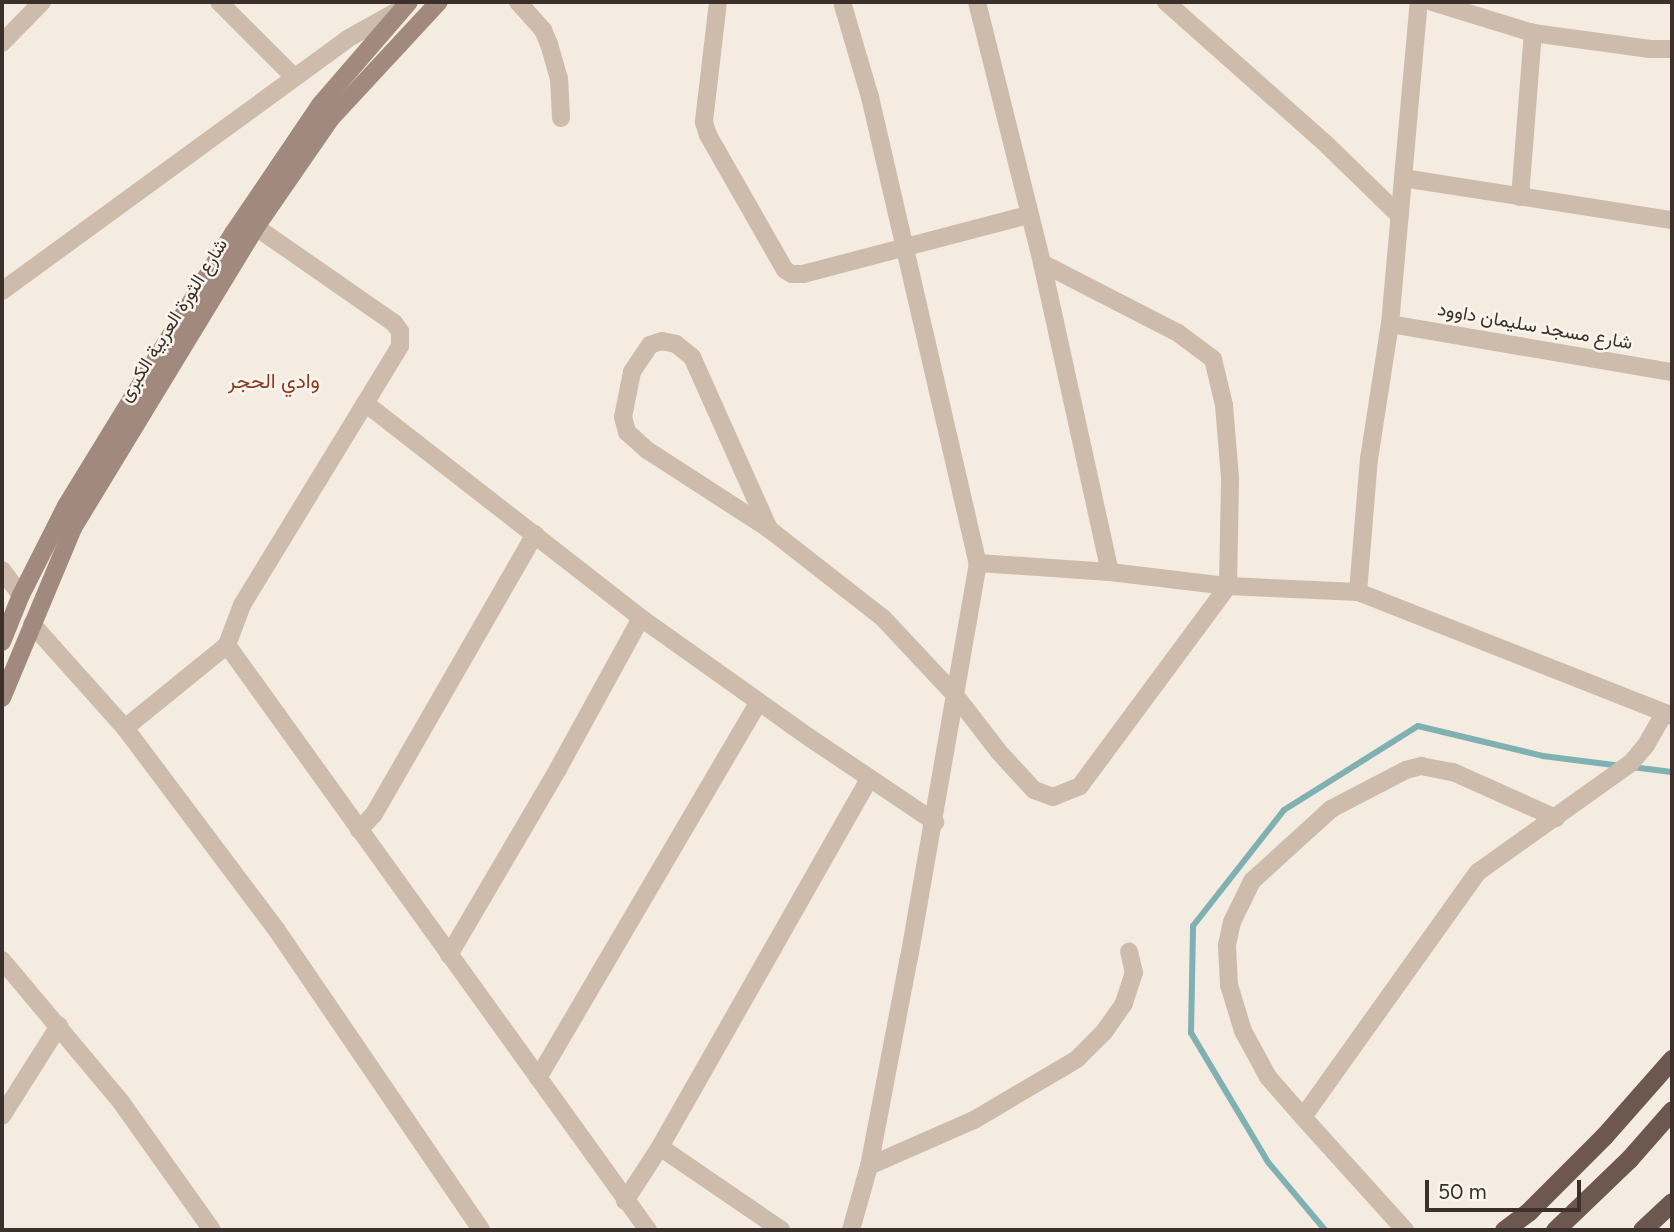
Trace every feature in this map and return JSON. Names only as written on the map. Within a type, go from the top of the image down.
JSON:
[{"type":"highway","points":[[1504,1230],[1529,1210],[1604,1136],[1672,1059]]},
{"type":"highway","points":[[1555,1230],[1629,1158],[1672,1110]]},
{"type":"highway","points":[[1642,1230],[1672,1202]]},
{"type":"main road","name":"شارع الثورة العربية الكبرى","points":[[2,698],[73,528],[256,227],[326,125],[439,2]]},
{"type":"main road","name":"شارع الثورة العربية الكبرى","points":[[2,642],[21,595],[93,459],[234,232],[320,106],[406,5]]},
{"type":"street","points":[[2,43],[42,2]]},
{"type":"street","points":[[219,2],[294,77]]},
{"type":"street","points":[[518,2],[543,30],[549,44],[559,78],[561,118]]},
{"type":"street","points":[[718,2],[704,122],[708,135],[780,264],[792,274],[803,274],[905,249],[1028,215]]},
{"type":"street","points":[[842,2],[870,97],[978,563],[935,822],[869,1166],[851,1230]]},
{"type":"street","points":[[977,2],[1042,263],[1110,572]]},
{"type":"street","points":[[1166,2],[1328,146],[1400,216]]},
{"type":"street","points":[[1358,592],[1369,459],[1390,324],[1419,2]]},
{"type":"street","points":[[1432,2],[1533,33],[1650,49],[1672,49]]},
{"type":"street","points":[[2,291],[347,39],[406,5]]},
{"type":"street","points":[[1520,197],[1533,33]]},
{"type":"street","points":[[1403,178],[1672,220]]},
{"type":"street","points":[[125,728],[227,645],[242,605],[400,346],[400,331],[384,315],[256,227]]},
{"type":"street","points":[[769,529],[692,357],[676,344],[662,341],[650,345],[632,372],[623,417],[627,432],[648,450],[769,529],[883,618],[955,695],[999,752],[1034,790],[1053,797],[1069,792],[1091,774],[1228,586],[1230,478],[1224,405],[1213,359],[1178,333],[1042,263]]},
{"type":"street","name":"شارع مسجد سليمان داوود","points":[[1390,324],[1672,372]]},
{"type":"street","points":[[365,403],[641,618],[869,779],[935,822]]},
{"type":"street","points":[[359,830],[374,814],[535,534]]},
{"type":"street","points":[[978,563],[1110,572],[1228,586],[1358,592],[1668,715],[1631,763],[1478,872],[1303,1117]]},
{"type":"street","points":[[2,570],[21,595]]},
{"type":"street","points":[[449,956],[558,769],[641,618]]},
{"type":"street","points":[[32,624],[125,728],[290,949],[481,1230]]},
{"type":"street","points":[[227,645],[648,1230]]},
{"type":"street","points":[[538,1078],[759,702]]},
{"type":"street","points":[[1405,1230],[1268,1077],[1243,1031],[1229,985],[1227,945],[1232,922],[1252,881],[1331,809],[1406,770],[1421,766],[1453,772],[1556,818]]},
{"type":"street","points":[[625,1201],[660,1147],[869,779]]},
{"type":"street","points":[[869,1166],[974,1120],[1077,1059],[1104,1032],[1124,1003],[1134,973],[1129,952]]},
{"type":"street","points":[[2,960],[121,1102],[212,1230]]},
{"type":"street","points":[[2,1116],[59,1026]]},
{"type":"street","points":[[660,1147],[781,1230]]},
{"type":"waterway","points":[[1325,1230],[1268,1162],[1191,1033],[1193,926],[1284,810],[1418,726],[1543,756],[1621,766]]},
{"type":"waterway","points":[[1632,767],[1672,772]]},
{"type":"district","name":"وادي الحجر","points":[[274,381]]}]
